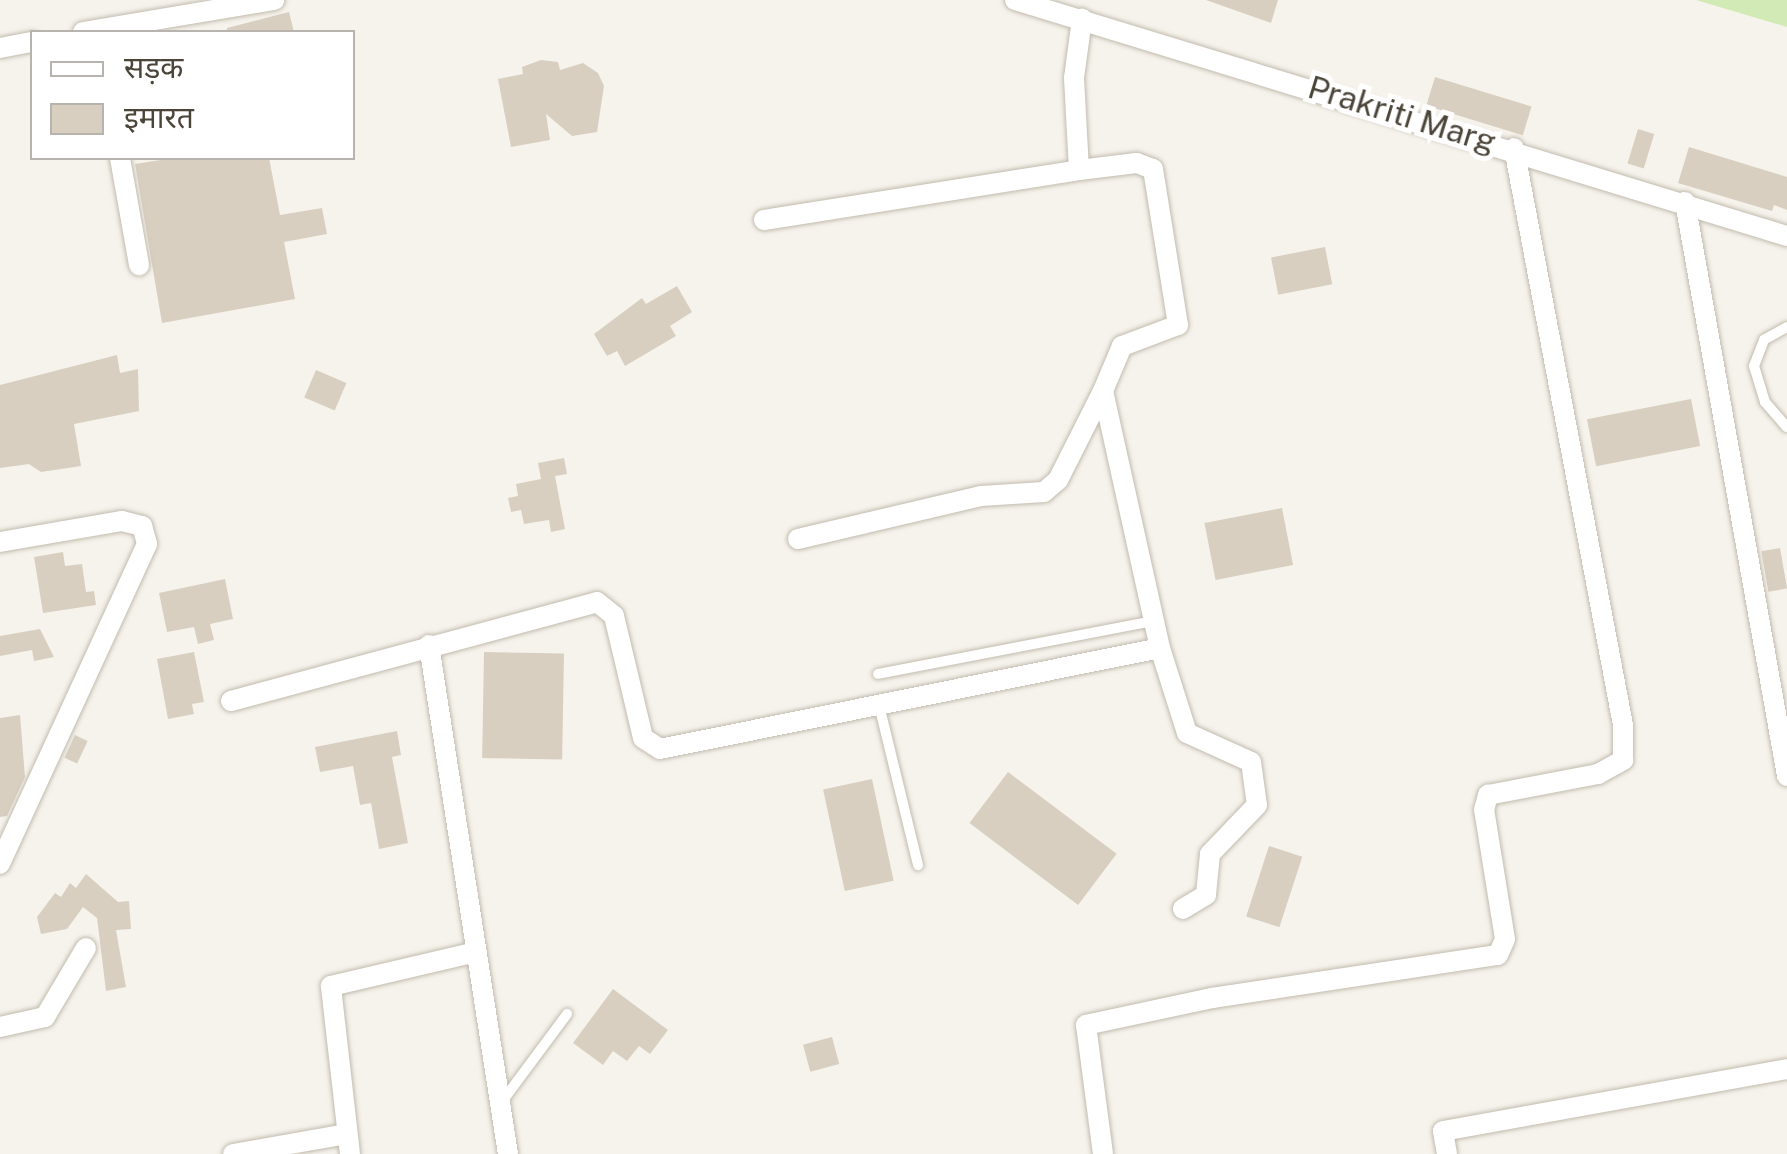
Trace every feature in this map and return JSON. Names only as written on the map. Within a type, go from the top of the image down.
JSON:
[{"type":"street","points":[[96,30],[274,0]]},
{"type":"street","name":"Prakriti Marg","points":[[1015,0],[1514,148],[1787,236]]},
{"type":"street","points":[[1079,170],[1074,78],[1082,19]]},
{"type":"street","points":[[0,48],[30,42]]},
{"type":"street","points":[[1103,1154],[1086,1024],[1212,998],[1498,955],[1505,939],[1484,810],[1488,795],[1598,774],[1623,760],[1623,725],[1514,148]]},
{"type":"street","points":[[120,160],[139,265]]},
{"type":"street","points":[[764,220],[1138,162],[1153,169],[1178,326],[1122,346],[1058,480],[1044,492],[981,496],[798,538]]},
{"type":"street","points":[[1685,202],[1787,776]]},
{"type":"street","points":[[1103,391],[1160,648],[1187,733],[1251,762],[1257,797],[1252,816],[1210,854],[1210,890],[1183,909]]},
{"type":"street","points":[[0,542],[122,521],[139,524],[147,544],[0,864]]},
{"type":"street","points":[[231,701],[428,645],[603,604],[614,616],[642,738],[660,749],[1160,648]]},
{"type":"street","points":[[428,645],[508,1154]]},
{"type":"street","points":[[0,1027],[45,1017],[86,948]]},
{"type":"street","points":[[233,1154],[348,1144],[332,986],[476,952]]},
{"type":"street","points":[[1447,1154],[1443,1131],[1787,1069]]},
{"type":"lane","points":[[1787,236],[1787,251]]},
{"type":"lane","points":[[1787,327],[1764,340],[1754,366],[1765,402],[1787,427]]},
{"type":"lane","points":[[878,674],[1154,621]]},
{"type":"lane","points":[[878,706],[918,865]]},
{"type":"lane","points":[[500,1104],[567,1014]]},
{"type":"green space","points":[[1696,0],[1787,0],[1787,27]]},
{"type":"building","points":[[1206,0],[1278,0],[1271,23]]},
{"type":"building","points":[[289,12],[294,30],[227,30]]},
{"type":"building","points":[[541,60],[558,62],[560,70],[583,63],[598,73],[604,86],[597,132],[572,136],[546,114],[550,140],[511,147],[498,79],[523,74],[522,67]]},
{"type":"building","points":[[1435,77],[1532,107],[1523,135],[1426,106]]},
{"type":"building","points":[[1638,129],[1654,134],[1644,168],[1627,163]]},
{"type":"building","points":[[1689,147],[1787,177],[1787,210],[1774,205],[1772,211],[1678,183]]},
{"type":"building","points":[[160,160],[269,160],[280,215],[322,208],[327,234],[284,242],[295,299],[162,323],[135,164]]},
{"type":"building","points":[[1325,247],[1332,284],[1278,295],[1271,257]]},
{"type":"building","points":[[677,286],[692,312],[670,326],[676,336],[625,366],[617,351],[607,356],[594,334],[642,298],[646,304]]},
{"type":"building","points":[[117,355],[120,373],[138,369],[139,411],[74,424],[81,466],[41,472],[29,464],[0,468],[0,385]]},
{"type":"building","points":[[316,370],[346,383],[335,411],[304,398]]},
{"type":"building","points":[[1691,399],[1700,446],[1596,466],[1587,419]]},
{"type":"building","points":[[564,458],[567,474],[555,476],[565,529],[551,532],[549,520],[524,524],[521,510],[511,512],[508,498],[518,496],[516,484],[541,479],[538,463]]},
{"type":"building","points":[[1282,508],[1293,565],[1216,580],[1204,523]]},
{"type":"building","points":[[1780,548],[1787,588],[1768,592],[1761,551]]},
{"type":"building","points":[[63,552],[65,566],[82,564],[86,592],[94,591],[96,605],[43,613],[34,557]]},
{"type":"building","points":[[225,579],[233,619],[210,624],[214,640],[198,644],[194,627],[167,632],[159,593]]},
{"type":"building","points":[[40,629],[54,657],[34,661],[32,650],[0,656],[0,636]]},
{"type":"building","points":[[194,652],[204,702],[192,704],[194,714],[168,719],[157,659]]},
{"type":"building","points":[[484,652],[564,653],[562,759],[482,758]]},
{"type":"building","points":[[20,715],[25,777],[7,816],[0,817],[0,718]]},
{"type":"building","points":[[397,731],[401,755],[392,757],[408,843],[379,849],[371,803],[360,805],[353,766],[320,772],[315,747]]},
{"type":"building","points":[[75,735],[88,741],[77,764],[64,758]]},
{"type":"building","points":[[1008,772],[1117,854],[1078,905],[969,823]]},
{"type":"building","points":[[872,779],[894,881],[845,891],[823,789]]},
{"type":"building","points":[[1269,846],[1302,857],[1279,927],[1246,916]]},
{"type":"building","points":[[86,874],[118,902],[129,901],[131,929],[116,930],[126,987],[106,991],[97,918],[83,907],[67,929],[41,934],[37,917],[55,893],[61,897],[70,883],[76,888]]},
{"type":"building","points":[[613,989],[668,1030],[650,1054],[639,1046],[627,1061],[613,1051],[603,1065],[573,1043]]},
{"type":"building","points":[[832,1037],[839,1064],[810,1072],[803,1045]]}]
